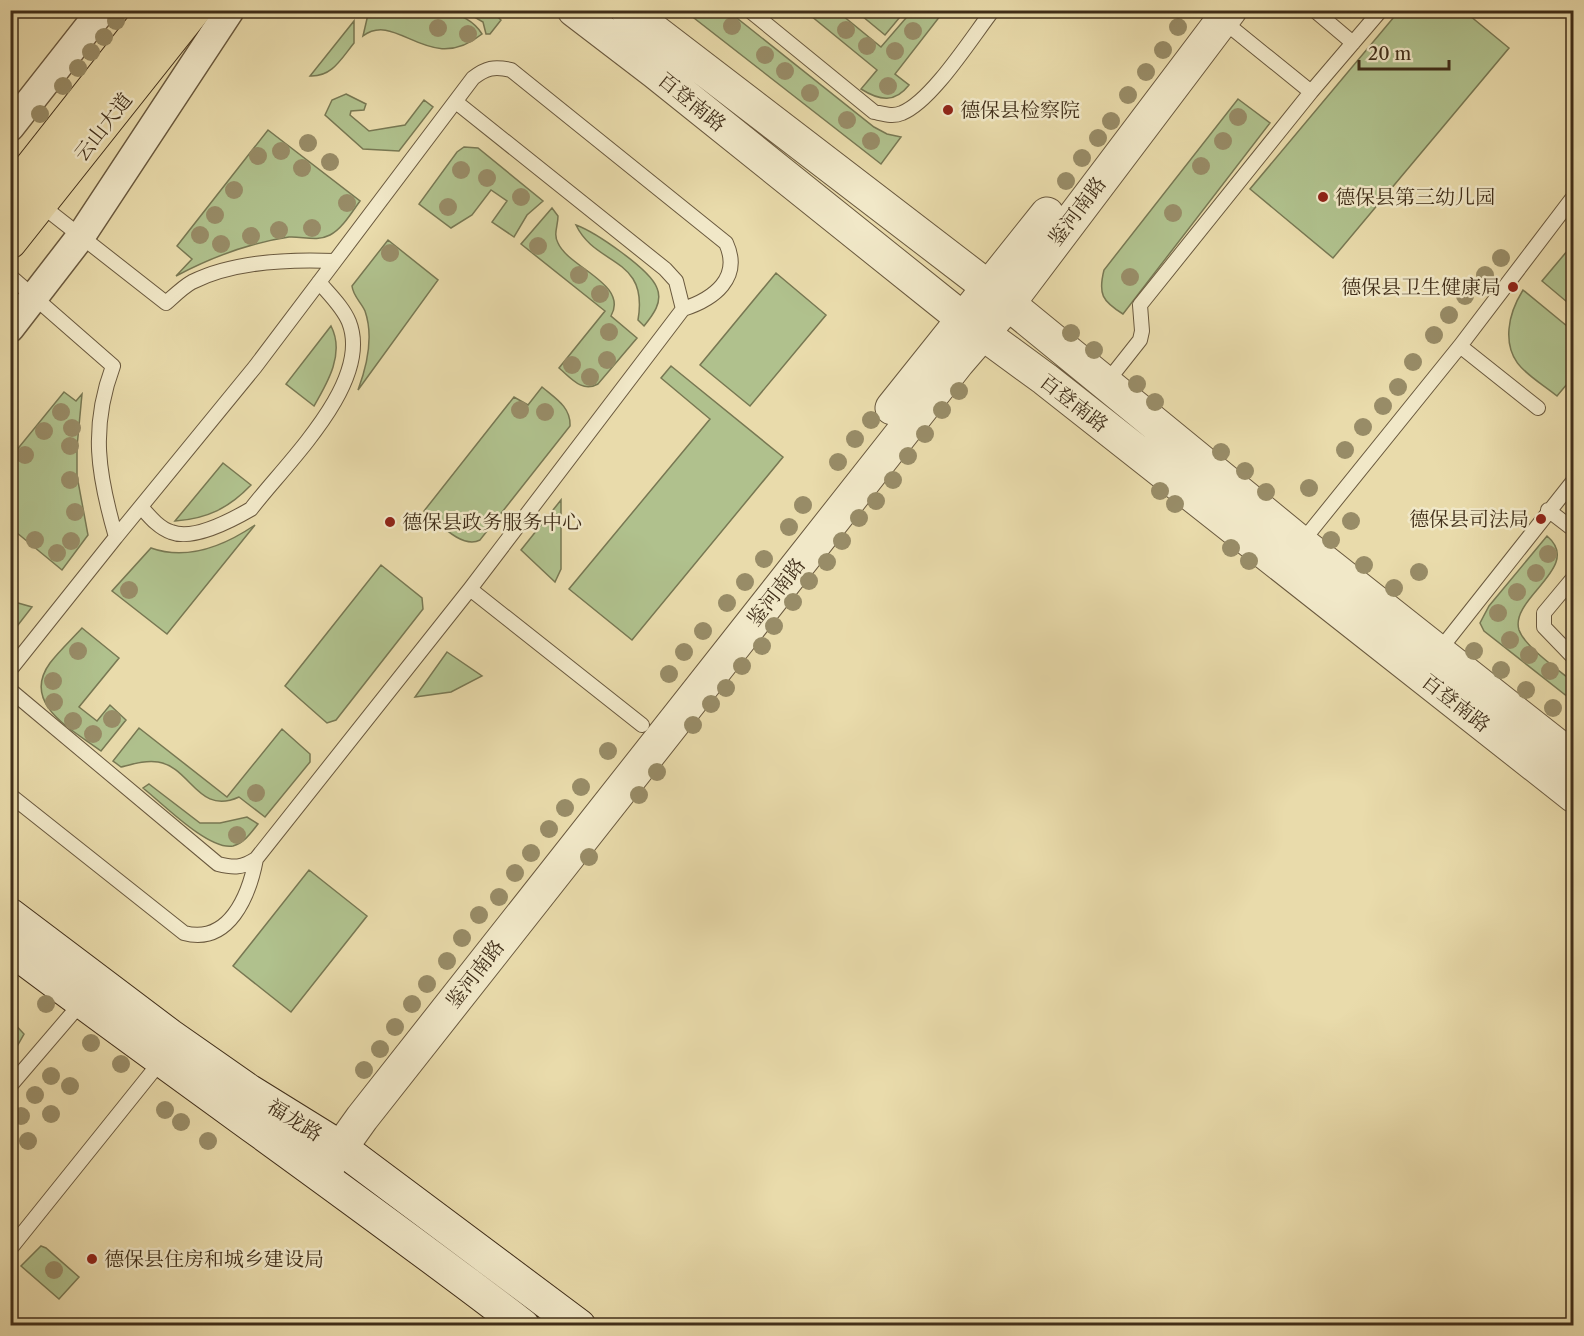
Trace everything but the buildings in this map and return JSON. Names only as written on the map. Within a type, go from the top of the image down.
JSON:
[{"type":"main road","name":"云山大道","points":[[10,194],[155,10]]},
{"type":"main road","name":"云山大道","points":[[10,242],[194,10]]},
{"type":"street","points":[[10,127],[102,10]]},
{"type":"street","points":[[10,328],[81,236],[230,10]]},
{"type":"street","name":"百登南路","points":[[574,10],[973,326],[1574,795]]},
{"type":"street","name":"百登南路","points":[[627,10],[998,295],[1301,543],[1574,759]]},
{"type":"street","name":"鉴河南路","points":[[323,1156],[642,725],[973,326],[1219,14]]},
{"type":"street","name":"鉴河南路","points":[[323,1156],[667,729],[973,326]]},
{"type":"street","name":"福龙路","points":[[10,915],[169,1035],[249,1091],[524,1326]]},
{"type":"street","name":"福龙路","points":[[10,948],[161,1061],[323,1156],[579,1326]]},
{"type":"lane","points":[[749,10],[874,112],[890,116],[902,113],[927,96],[993,10]]},
{"type":"lane","points":[[1314,10],[1353,43]]},
{"type":"lane","points":[[1106,384],[1140,340],[1142,331],[1140,305],[1311,92],[1381,10]]},
{"type":"lane","points":[[1219,14],[1311,92]]},
{"type":"lane","points":[[10,670],[255,367],[473,78],[484,70],[496,66],[511,69],[726,243],[732,257],[730,275],[713,296],[683,309],[470,589],[256,859],[245,866],[234,868],[218,864],[10,690]]},
{"type":"lane","points":[[456,102],[665,269],[676,281],[683,309]]},
{"type":"lane","points":[[1301,543],[1460,346],[1574,196]]},
{"type":"lane","points":[[41,205],[166,303],[190,283],[223,272],[281,261],[335,261]]},
{"type":"lane","points":[[10,276],[114,366],[106,387],[98,436],[99,472],[116,537]]},
{"type":"lane","points":[[142,508],[172,533],[193,533],[234,519],[251,509],[326,416],[340,397],[349,375],[353,337],[349,322],[340,307],[319,282]]},
{"type":"lane","points":[[1460,346],[1538,408]]},
{"type":"lane","points":[[1438,652],[1574,480]]},
{"type":"lane","points":[[1548,510],[1574,530]]},
{"type":"lane","points":[[1572,656],[1544,627],[1544,613],[1574,577]]},
{"type":"lane","points":[[470,589],[642,725]]},
{"type":"lane","points":[[10,795],[184,933],[191,935],[215,933],[225,927],[245,896],[256,859]]},
{"type":"lane","points":[[10,1086],[82,1002]]},
{"type":"lane","points":[[10,1249],[161,1061]]},
{"type":"green space","points":[[431,9],[446,11],[473,23],[482,34],[463,45],[446,49],[430,47],[388,31],[376,30],[363,36],[369,10]]},
{"type":"green space","points":[[464,11],[491,11],[501,20],[490,34],[486,34],[483,22]]},
{"type":"green space","points":[[685,11],[728,11],[874,127],[887,134],[901,137],[881,164]]},
{"type":"green space","points":[[805,11],[837,11],[881,47],[912,11],[944,11],[895,74],[909,85],[898,95],[881,98],[861,89],[877,70]]},
{"type":"green space","points":[[856,11],[905,11],[885,35]]},
{"type":"green space","points":[[1399,11],[1464,11],[1509,48],[1333,258],[1250,189]]},
{"type":"green space","points":[[354,21],[354,43],[345,55],[324,74],[310,76]]},
{"type":"green space","points":[[346,94],[366,104],[364,110],[351,111],[350,115],[369,131],[405,125],[424,100],[433,107],[399,151],[363,149],[325,115],[332,100]]},
{"type":"green space","points":[[1238,99],[1270,123],[1123,314],[1110,305],[1103,296],[1101,285],[1104,270]]},
{"type":"green space","points":[[268,130],[360,201],[339,229],[330,235],[315,238],[289,237],[259,243],[217,257],[176,276],[192,259],[177,246]]},
{"type":"green space","points":[[464,147],[478,148],[543,201],[527,215],[514,237],[492,222],[507,201],[491,190],[472,215],[451,228],[419,204],[457,152]]},
{"type":"green space","points":[[552,208],[558,216],[556,233],[558,243],[564,252],[605,285],[612,295],[614,305],[611,316],[637,338],[598,384],[592,386],[582,386],[559,368],[605,311],[521,244]]},
{"type":"green space","points":[[576,225],[621,252],[652,280],[659,293],[659,298],[654,313],[644,326],[638,320],[639,299],[636,284],[619,264],[585,239]]},
{"type":"green space","points":[[388,240],[438,280],[358,390],[367,361],[369,331],[365,311],[352,286]]},
{"type":"green space","points":[[1573,244],[1573,307],[1542,281]]},
{"type":"green space","points":[[776,273],[826,315],[750,406],[700,365]]},
{"type":"green space","points":[[1523,290],[1573,331],[1573,377],[1557,396],[1522,368],[1512,352],[1509,342],[1510,324],[1513,309]]},
{"type":"green space","points":[[331,326],[336,347],[333,367],[314,406],[286,384]]},
{"type":"green space","points":[[671,366],[783,457],[632,640],[569,589],[710,419],[661,378]]},
{"type":"green space","points":[[542,387],[565,408],[570,419],[570,426],[480,540],[473,542],[458,538],[424,511],[514,397],[528,405]]},
{"type":"green space","points":[[64,392],[76,401],[82,394],[77,476],[88,535],[62,570],[11,528],[11,457]]},
{"type":"green space","points":[[223,463],[251,485],[217,511],[197,518],[175,521]]},
{"type":"green space","points":[[561,500],[561,569],[555,582],[521,550]]},
{"type":"green space","points":[[255,525],[167,634],[112,591],[151,548],[165,552],[192,552],[218,545]]},
{"type":"green space","points":[[1547,536],[1556,548],[1557,559],[1552,571],[1524,606],[1519,618],[1519,630],[1522,637],[1535,651],[1573,682],[1573,701],[1484,631],[1480,623],[1489,606]]},
{"type":"green space","points":[[381,565],[422,598],[423,609],[336,720],[327,723],[285,686]]},
{"type":"green space","points":[[11,601],[32,607],[11,634]]},
{"type":"green space","points":[[82,628],[119,658],[79,707],[97,721],[110,705],[126,720],[101,751],[65,725],[54,714],[41,691],[42,678],[50,663]]},
{"type":"green space","points":[[447,652],[482,676],[451,692],[415,697]]},
{"type":"green space","points":[[139,728],[227,797],[282,729],[310,754],[310,762],[265,817],[239,797],[225,801],[204,796],[179,772],[158,762],[121,767],[113,761]]},
{"type":"green space","points":[[149,784],[200,823],[220,823],[247,817],[258,824],[241,843],[223,846],[199,834],[173,814],[143,788]]},
{"type":"green space","points":[[309,870],[367,916],[291,1012],[233,966]]},
{"type":"green space","points":[[11,1020],[24,1034],[11,1057]]},
{"type":"green space","points":[[41,1246],[79,1277],[59,1299],[21,1266]]},
{"type":"place","name":"德保县检察院","points":[[948,110]]},
{"type":"place","name":"德保县第三幼儿园","points":[[1323,197]]},
{"type":"place","name":"德保县卫生健康局","points":[[1513,287]]},
{"type":"place","name":"德保县司法局","points":[[1541,519]]},
{"type":"place","name":"德保县政务服务中心","points":[[390,522]]},
{"type":"place","name":"德保县住房和城乡建设局","points":[[92,1259]]}]
